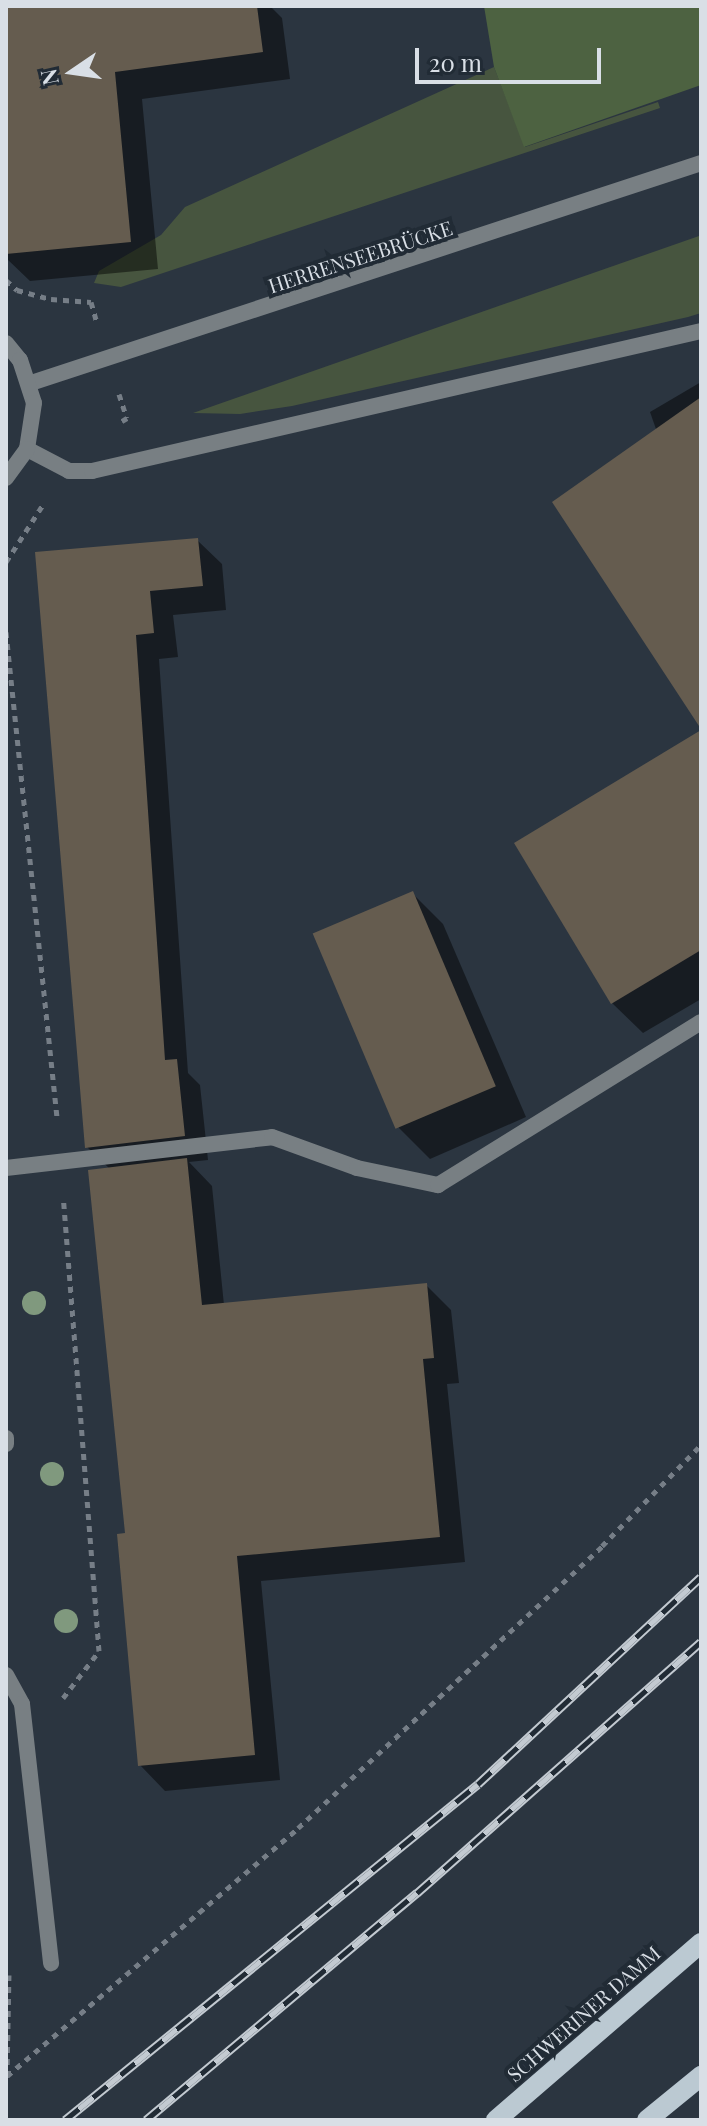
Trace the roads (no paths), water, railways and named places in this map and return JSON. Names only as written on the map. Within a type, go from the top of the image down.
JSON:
[{"type":"main road","name":"SCHWERINER DAMM","points":[[496,2120],[701,1943]]},
{"type":"main road","points":[[647,2120],[701,2076]]},
{"type":"street","name":"HERRENSEEBRÜCKE","points":[[31,383],[701,163]]},
{"type":"street","points":[[27,449],[69,471],[92,471],[701,331]]},
{"type":"street","points":[[6,343],[31,383],[34,428],[27,449],[6,478]]},
{"type":"street","points":[[6,1168],[272,1137],[357,1168],[438,1185],[701,1022]]},
{"type":"street","points":[[6,1675],[22,1704],[24,1749],[51,1963]]},
{"type":"railway","points":[[65,2120],[478,1784],[701,1577]]},
{"type":"railway","points":[[146,2120],[417,1893],[701,1642]]}]
